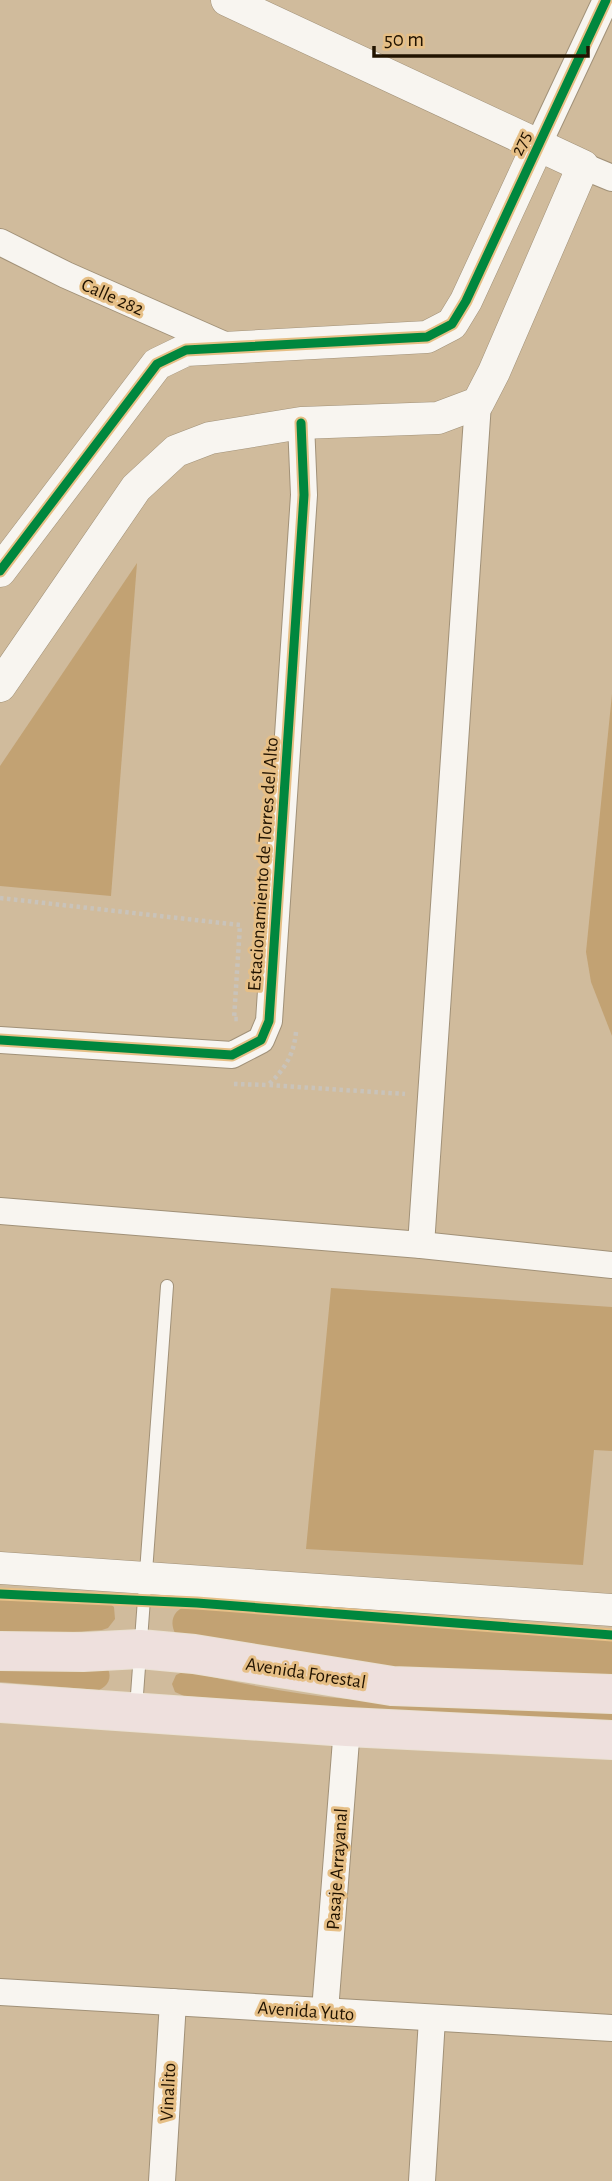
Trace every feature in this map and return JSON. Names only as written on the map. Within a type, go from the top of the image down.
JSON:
[{"type":"main road","name":"Avenida Forestal","points":[[0,1651],[83,1653],[140,1649],[194,1654],[392,1686],[612,1695]]},
{"type":"main road","points":[[0,1703],[347,1727],[612,1740]]},
{"type":"street","points":[[227,0],[612,178]]},
{"type":"street","name":"275","points":[[5,555],[157,364],[186,350],[427,337],[452,324],[466,301],[606,0]]},
{"type":"street","points":[[421,1245],[478,403],[583,166]]},
{"type":"street","name":"Calle 282","points":[[0,242],[66,275],[229,347]]},
{"type":"street","points":[[0,686],[136,488],[176,451],[209,438],[300,423],[438,418],[478,403]]},
{"type":"street","name":"Estacionamiento de Torres del Alto","points":[[269,1021],[304,495],[300,423]]},
{"type":"street","points":[[0,1040],[232,1055],[261,1040],[269,1021]]},
{"type":"street","points":[[0,1211],[421,1245],[612,1265]]},
{"type":"street","points":[[0,1568],[612,1610]]},
{"type":"street","name":"Pasaje Arrayanal","points":[[325,2011],[347,1727]]},
{"type":"street","name":"Avenida Yuto","points":[[0,1992],[612,2028]]},
{"type":"street","name":"Vinalito","points":[[162,2181],[173,2002]]},
{"type":"street","points":[[422,2181],[432,2019]]},
{"type":"lane","points":[[135,1712],[167,1286]]},
{"type":"path","points":[[0,898],[240,925],[234,1019],[296,1023],[292,1053],[284,1069],[268,1085],[414,1094]]},
{"type":"shaded area","points":[[137,563],[111,896],[0,886],[0,766]]},
{"type":"shaded area","points":[[612,694],[612,1036],[591,982],[586,952]]},
{"type":"shaded area","points":[[331,1288],[612,1307],[612,1451],[594,1450],[583,1565],[306,1549]]},
{"type":"shaded area","points":[[0,1590],[104,1599],[114,1607],[115,1619],[108,1628],[102,1630],[0,1637]]},
{"type":"shaded area","points":[[189,1605],[612,1631],[612,1678],[341,1665],[176,1635],[174,1616]]},
{"type":"shaded area","points":[[0,1667],[108,1669],[109,1679],[99,1690],[0,1682]]},
{"type":"shaded area","points":[[185,1671],[308,1695],[382,1702],[612,1710],[612,1723],[345,1709],[184,1696],[175,1692],[172,1684],[176,1675]]},
{"type":"cycle path","points":[[0,571],[157,364],[186,350],[427,337],[452,324],[466,301],[606,0]]},
{"type":"cycle path","points":[[0,1040],[232,1055],[261,1040],[269,1021],[304,495],[301,423]]},
{"type":"cycle path","points":[[0,1594],[197,1603],[612,1635]]}]
